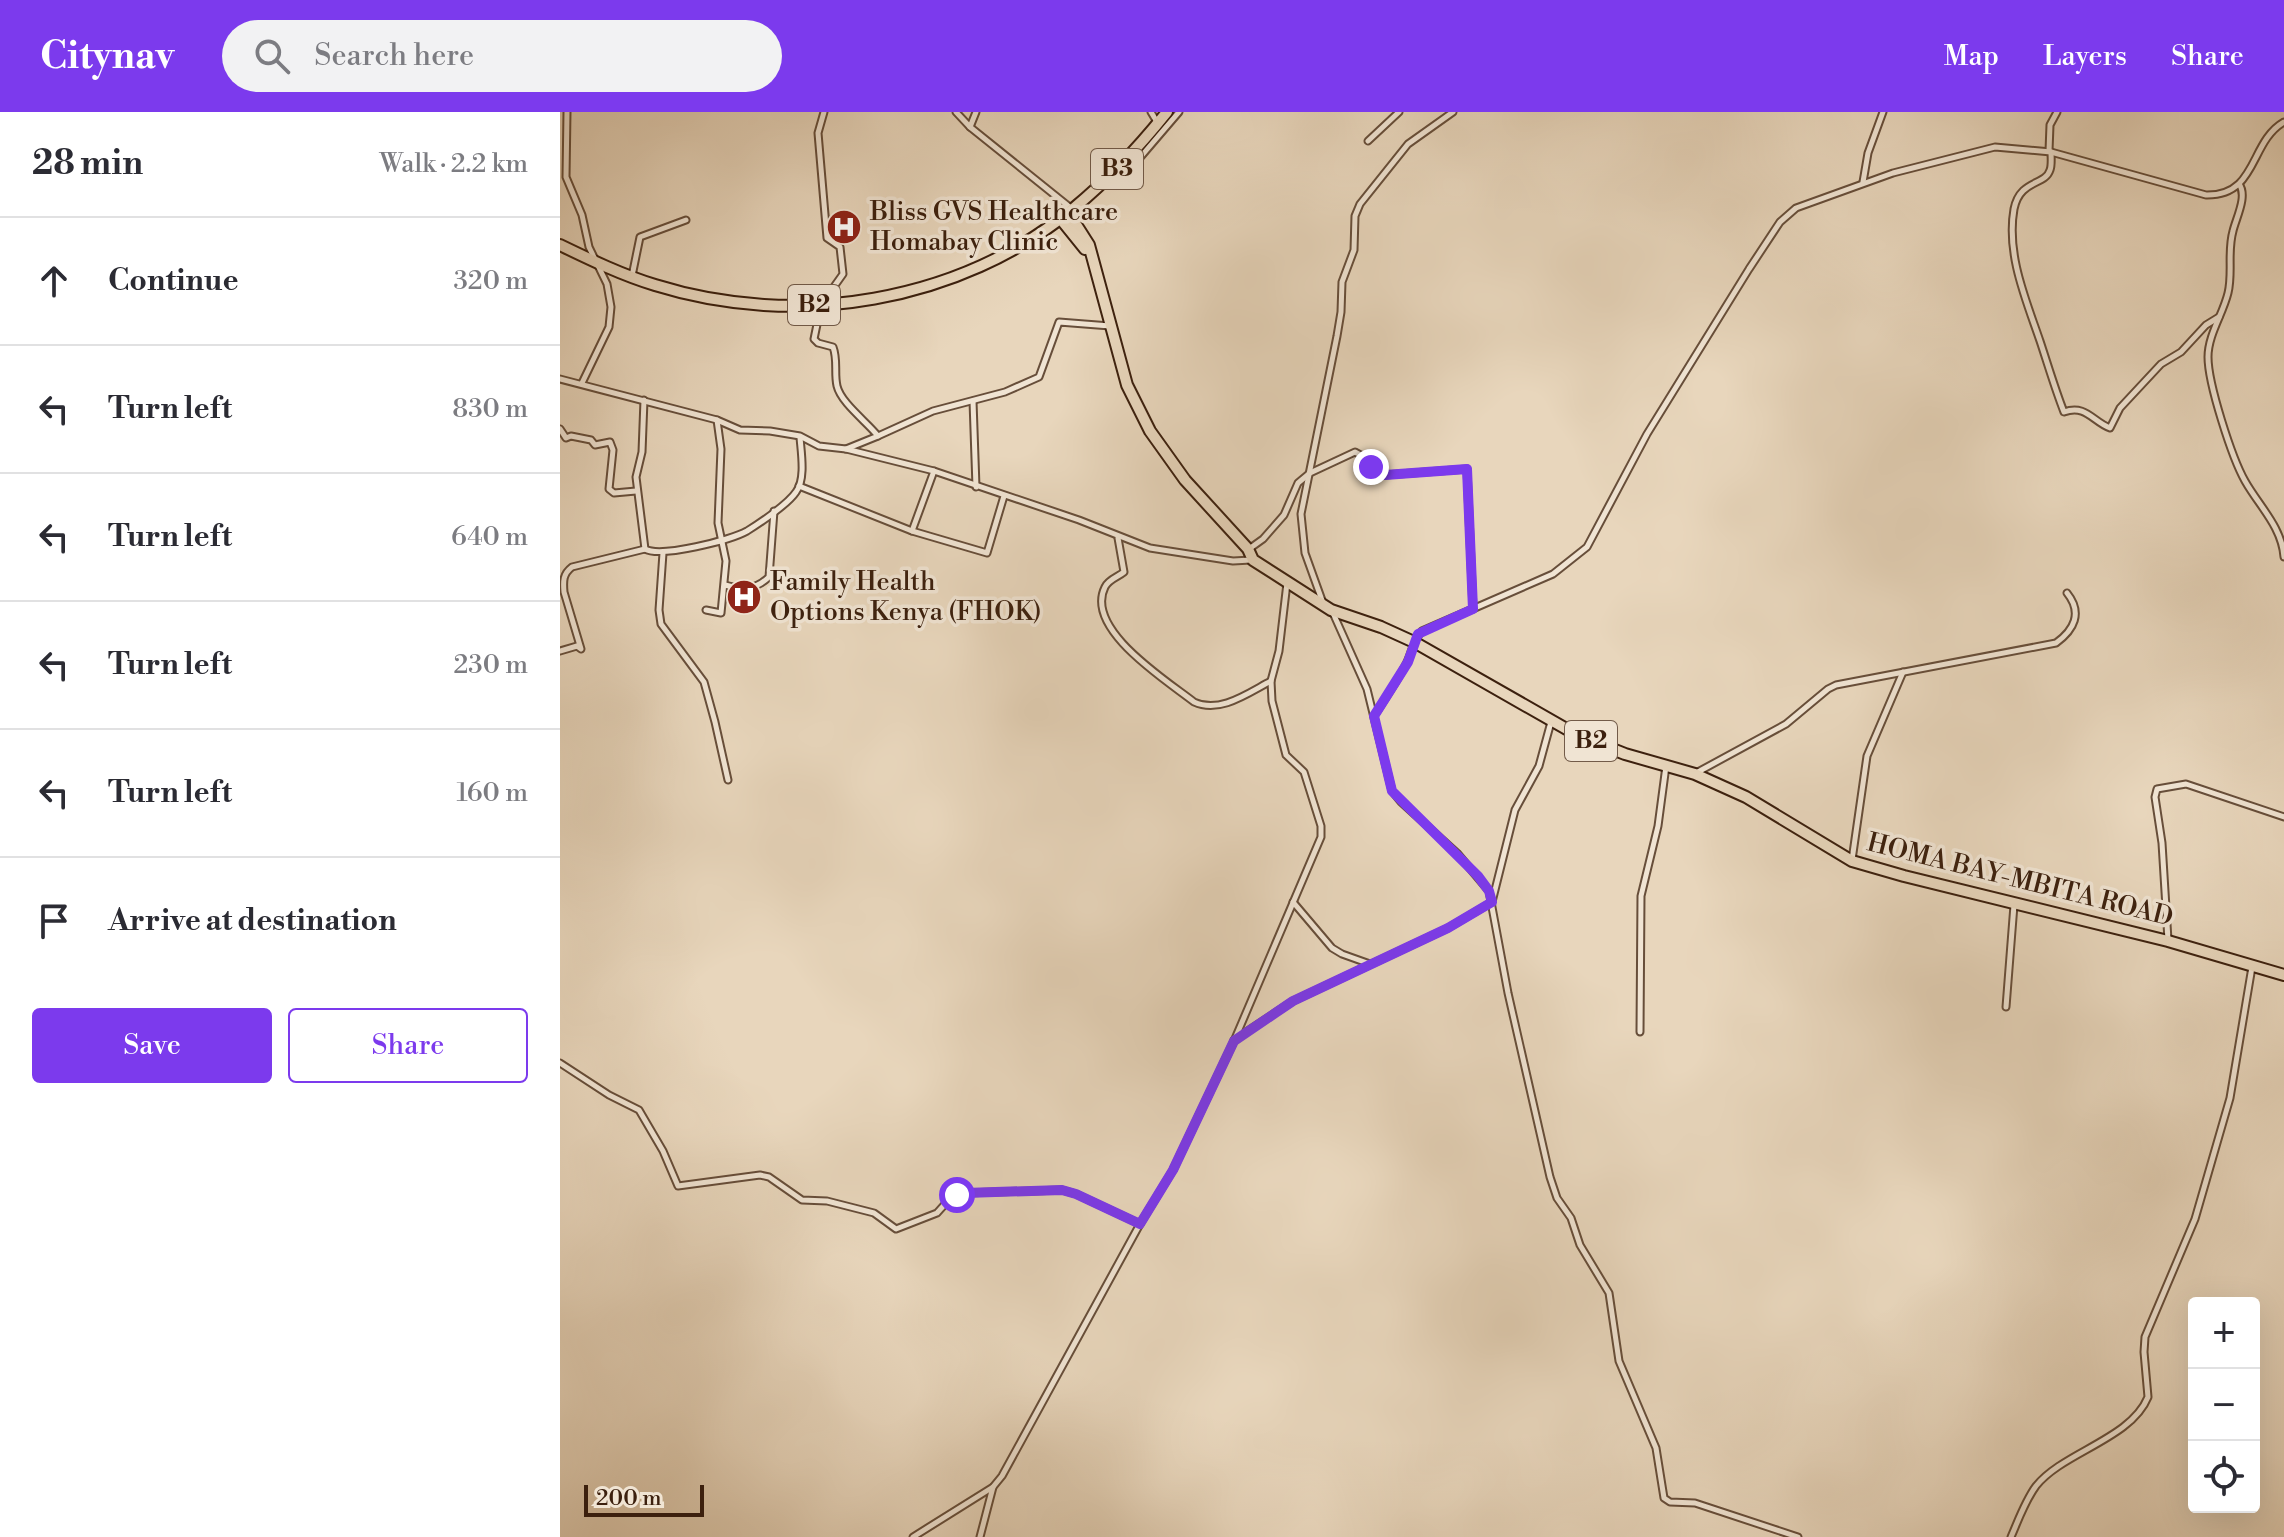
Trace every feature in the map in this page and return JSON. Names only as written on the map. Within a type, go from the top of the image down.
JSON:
[{"type":"highway","name":"B3","points":[[1067,213],[1104,182],[1160,126],[1167,112]]},
{"type":"highway","name":"B2","points":[[560,245],[631,277],[681,292],[764,306],[821,305],[901,293],[960,275],[1025,242],[1067,213]]},
{"type":"highway","name":"HOMA BAY-MBITA ROAD","points":[[1067,213],[1085,239],[1098,274],[1127,385],[1150,431],[1185,480],[1250,555],[1287,583],[1327,607],[1414,642],[1551,722],[1625,754],[1695,774],[1746,797],[1852,861],[2168,941],[2284,975]]},
{"type":"street","points":[[567,112],[566,177],[609,295],[610,323],[582,383]]},
{"type":"street","points":[[824,112],[818,133],[827,238],[840,247],[843,267],[840,279],[821,305],[814,339],[835,350],[836,381],[840,394],[855,409],[860,420],[878,436]]},
{"type":"street","points":[[956,112],[1067,213]]},
{"type":"street","points":[[970,127],[976,112]]},
{"type":"street","points":[[1151,112],[1160,126],[1179,112]]},
{"type":"street","points":[[1368,141],[1399,112]]},
{"type":"street","points":[[1453,112],[1408,144],[1356,211],[1356,240],[1342,282],[1339,324],[1301,514],[1301,538],[1327,607],[1367,689],[1392,791],[1478,876],[1489,891],[1508,993],[1550,1177],[1557,1198],[1571,1218],[1580,1245],[1609,1293],[1619,1361],[1656,1448],[1664,1498],[1670,1502],[1695,1503],[1798,1537]]},
{"type":"street","points":[[1863,182],[1868,153],[1883,112]]},
{"type":"street","points":[[2057,112],[2050,125],[2051,169],[2048,175],[2024,188],[2018,195],[2013,244],[2021,285],[2064,412],[2079,409],[2110,428],[2120,408],[2161,364],[2181,352],[2206,325],[2219,317]]},
{"type":"street","points":[[1374,716],[1408,662],[1414,642],[1422,631],[1553,574],[1587,547],[1647,434],[1780,223],[1796,208],[1863,182],[1982,148],[2005,146],[2050,152],[2206,195],[2225,194],[2239,184],[2272,131],[2284,122]]},
{"type":"street","points":[[2239,184],[2243,195],[2232,235],[2229,287],[2208,347],[2210,377],[2243,477],[2281,537],[2284,557]]},
{"type":"street","points":[[631,277],[640,237],[686,220]]},
{"type":"street","points":[[846,449],[933,411],[1005,392],[1039,377],[1059,322],[1111,326]]},
{"type":"street","points":[[560,379],[717,420],[740,430],[800,436],[819,446],[846,449],[934,471],[1079,520],[1117,537],[1182,555],[1233,561],[1250,555],[1273,529],[1284,515],[1298,483],[1310,473],[1355,452],[1366,458],[1376,472],[1385,475],[1467,469],[1473,609]]},
{"type":"street","points":[[644,400],[642,452],[636,491],[645,549]]},
{"type":"street","points":[[973,401],[976,487]]},
{"type":"street","points":[[706,610],[721,613],[725,585],[726,561],[718,499],[720,438],[717,420]]},
{"type":"street","points":[[560,429],[566,438],[591,440],[595,445],[610,442],[613,450],[609,489],[614,493],[636,491]]},
{"type":"street","points":[[560,651],[577,646],[581,649],[564,592],[563,582],[568,570],[645,549],[663,553],[745,532],[795,494],[799,486],[800,436]]},
{"type":"street","points":[[912,531],[934,471]]},
{"type":"street","points":[[799,486],[912,531],[987,553],[1004,496]]},
{"type":"street","points":[[725,585],[740,590],[755,588],[769,577],[774,510]]},
{"type":"street","points":[[1117,537],[1124,572],[1110,581],[1103,594],[1102,612],[1112,632],[1154,670],[1202,706],[1212,707],[1233,701],[1271,681]]},
{"type":"street","points":[[663,553],[661,624],[704,682],[728,780]]},
{"type":"street","points":[[913,1537],[993,1487],[1002,1476],[1140,1224],[1173,1170],[1234,1041],[1322,832],[1304,772],[1288,759],[1284,750],[1272,701],[1271,681],[1279,651],[1287,583]]},
{"type":"street","points":[[1695,774],[1786,724],[1828,689],[2056,643],[2070,633],[2076,621],[2073,601],[2067,593]]},
{"type":"street","points":[[1852,861],[1867,756],[1903,672]]},
{"type":"street","points":[[1234,1041],[1293,1001],[1448,928],[1492,902],[1515,810],[1539,766],[1551,722]]},
{"type":"street","points":[[1640,1032],[1641,896],[1658,826],[1666,765]]},
{"type":"street","points":[[2168,941],[2162,843],[2155,797],[2157,789],[2186,784],[2284,817]]},
{"type":"street","points":[[1293,902],[1332,948],[1370,964]]},
{"type":"street","points":[[2006,1007],[2014,904]]},
{"type":"street","points":[[2011,1537],[2036,1486],[2138,1414],[2148,1397],[2145,1337],[2195,1219],[2230,1098],[2252,966]]},
{"type":"street","points":[[560,1063],[609,1095],[639,1110],[663,1151],[678,1186],[760,1175],[769,1177],[802,1200],[827,1201],[874,1213],[896,1229],[937,1213],[946,1203],[965,1193],[1062,1190],[1140,1224]]},
{"type":"street","points":[[980,1537],[993,1487]]},
{"type":"place","name":"Bliss GVS Healthcare Homabay Clinic","points":[[844,227]]},
{"type":"place","name":"Family Health Options Kenya (FHOK)","points":[[744,597]]},
{"type":"route","points":[[957,1195],[1062,1190],[1140,1224],[1173,1170],[1234,1041],[1293,1001],[1448,928],[1492,902],[1489,891],[1478,876],[1392,791],[1374,716],[1408,662],[1418,634],[1473,609],[1467,469],[1385,475],[1371,467]]}]
